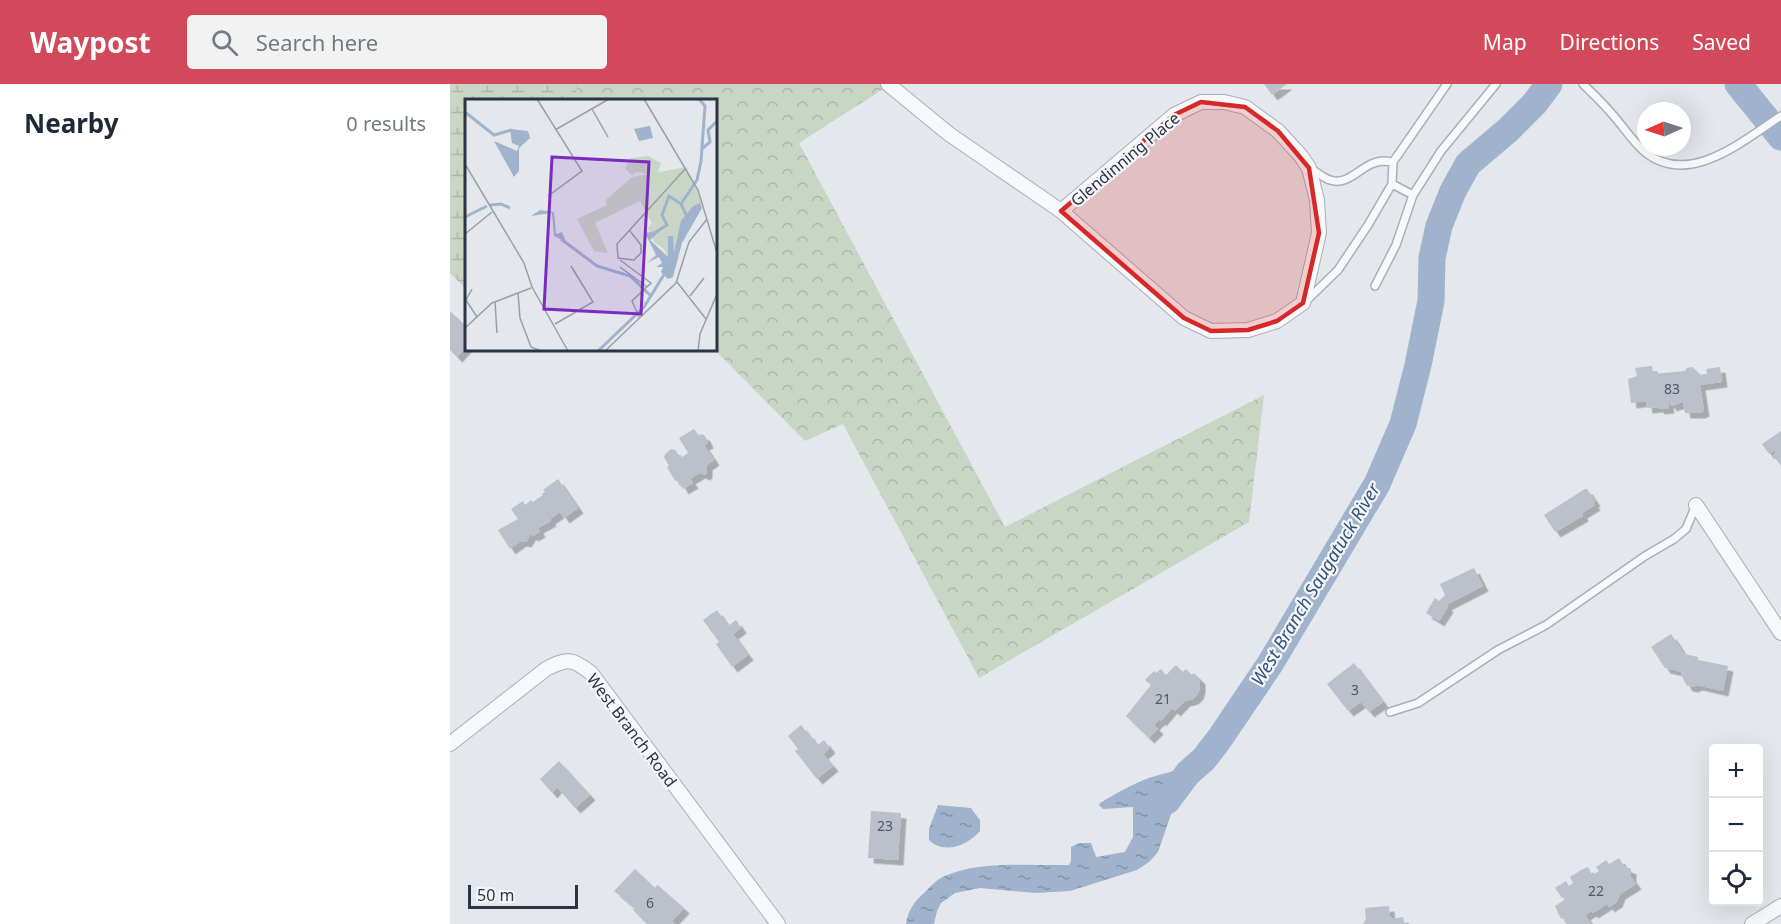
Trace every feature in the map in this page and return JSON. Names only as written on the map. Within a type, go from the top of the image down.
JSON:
[{"type":"street","name":"Glendinning Place","points":[[888,84],[949,134],[1061,212],[1184,318],[1211,331],[1248,330],[1277,321],[1303,303],[1319,233],[1317,200],[1309,168],[1278,131],[1245,107],[1201,102],[1174,115],[1061,212]]},
{"type":"street","points":[[1696,505],[1781,633]]},
{"type":"street","name":"West Branch Road","points":[[450,744],[546,669],[562,661],[580,664],[591,673],[778,924]]},
{"type":"street","points":[[1752,924],[1781,906]]},
{"type":"lane","points":[[1303,303],[1338,270],[1368,225],[1392,184],[1393,162],[1447,84]]},
{"type":"lane","points":[[1375,286],[1396,245],[1413,195],[1441,151],[1496,84]]},
{"type":"lane","points":[[1583,84],[1611,112],[1644,151],[1665,163],[1685,165],[1715,157],[1781,116]]},
{"type":"lane","points":[[1309,168],[1329,180],[1340,181],[1371,164],[1381,161],[1393,162]]},
{"type":"lane","points":[[1392,184],[1413,195]]},
{"type":"lane","points":[[1390,712],[1418,703],[1498,650],[1546,625],[1590,596],[1686,529],[1696,505]]},
{"type":"highlighted area","points":[[1201,102],[1245,107],[1278,131],[1309,168],[1319,233],[1303,303],[1277,321],[1248,330],[1211,331],[1184,318],[1061,211],[1174,115]]},
{"type":"green space","points":[[450,84],[578,84],[574,99],[465,99],[465,288],[450,273]]},
{"type":"green space","points":[[557,84],[891,84],[799,143],[1005,527],[1264,395],[1249,522],[979,678],[843,424],[805,441],[716,351],[717,99],[561,99]]},
{"type":"water","points":[[1184,766],[1193,781],[1176,800],[1158,852],[1137,870],[1070,891],[1036,893],[980,888],[955,893],[941,903],[934,924],[906,924],[910,910],[920,896],[939,879],[959,871],[1006,865],[1069,865],[1071,847],[1079,843],[1091,843],[1096,857],[1125,852],[1133,837],[1133,807],[1103,809],[1100,803],[1140,782]]},
{"type":"water","points":[[938,805],[971,808],[980,820],[980,831],[963,844],[942,847],[935,844],[929,840],[929,829]]},
{"type":"building","points":[[1264,84],[1287,84],[1272,95]]},
{"type":"building","points":[[450,311],[465,325],[465,348],[457,357],[450,350]]},
{"type":"building","points":[[1652,366],[1653,374],[1685,371],[1692,367],[1698,375],[1707,374],[1706,369],[1720,367],[1722,382],[1700,385],[1704,411],[1700,413],[1685,413],[1683,402],[1671,406],[1668,403],[1669,408],[1659,409],[1658,407],[1647,408],[1646,401],[1631,403],[1628,379],[1637,376],[1635,368]]},
{"type":"building","points":[[694,429],[699,436],[702,434],[705,436],[708,443],[704,445],[714,460],[707,465],[707,473],[704,475],[700,473],[690,479],[693,483],[683,489],[678,480],[675,481],[664,457],[671,449],[675,450],[681,458],[688,453],[679,438]]},
{"type":"building","points":[[1781,431],[1781,466],[1773,455],[1776,453],[1775,450],[1769,454],[1762,444]]},
{"type":"building","points":[[558,479],[578,508],[564,518],[560,512],[550,519],[551,521],[538,528],[540,532],[533,536],[531,534],[526,542],[521,541],[510,549],[498,530],[518,519],[511,509],[523,501],[525,505],[531,500],[533,502],[543,495],[545,492],[543,490]]},
{"type":"building","points":[[1585,489],[1595,501],[1593,502],[1595,505],[1582,513],[1583,516],[1555,532],[1544,515]]},
{"type":"building","points":[[1474,568],[1483,586],[1446,605],[1448,607],[1439,621],[1426,613],[1435,598],[1439,601],[1445,595],[1440,584]]},
{"type":"building","points":[[717,610],[728,626],[736,620],[741,628],[733,634],[748,655],[732,667],[716,644],[719,642],[703,620]]},
{"type":"building","points":[[1671,634],[1684,654],[1698,657],[1698,660],[1728,666],[1723,691],[1697,685],[1687,686],[1681,675],[1682,672],[1665,668],[1651,647]]},
{"type":"building","points":[[1354,663],[1383,702],[1369,712],[1361,702],[1348,711],[1327,684]]},
{"type":"building","points":[[1176,665],[1183,672],[1186,669],[1200,679],[1198,694],[1193,699],[1185,701],[1175,711],[1172,708],[1161,721],[1160,719],[1154,725],[1158,729],[1149,738],[1126,716],[1151,685],[1145,680],[1154,671],[1156,673],[1161,669],[1166,675]]},
{"type":"building","points":[[801,725],[818,745],[824,740],[830,748],[823,754],[833,766],[817,779],[795,751],[798,749],[788,736]]},
{"type":"building","points":[[559,761],[590,795],[575,808],[557,787],[552,793],[540,779]]},
{"type":"building","points":[[871,811],[901,813],[898,860],[868,858]]},
{"type":"building","points":[[1619,858],[1624,866],[1631,869],[1631,877],[1636,884],[1620,894],[1617,902],[1609,907],[1607,904],[1585,915],[1591,924],[1567,924],[1563,918],[1561,919],[1555,906],[1566,899],[1562,898],[1555,888],[1566,881],[1569,886],[1573,883],[1570,877],[1581,870],[1588,867],[1592,875],[1599,871],[1596,867],[1606,860],[1609,864]]},
{"type":"building","points":[[635,869],[655,888],[657,885],[660,887],[684,908],[672,921],[675,924],[647,924],[633,910],[635,908],[614,891]]},
{"type":"building","points":[[1389,906],[1390,916],[1393,919],[1403,917],[1405,924],[1363,924],[1366,919],[1365,908]]},
{"type":"waterway","name":"West Branch Saugatuck River","points":[[1167,801],[1188,773],[1204,759],[1220,738],[1270,664],[1377,484],[1403,424],[1431,301],[1432,258],[1439,226],[1453,191],[1468,164],[1508,130],[1535,103],[1549,84]]},
{"type":"waterway","points":[[1738,84],[1781,137]]}]
